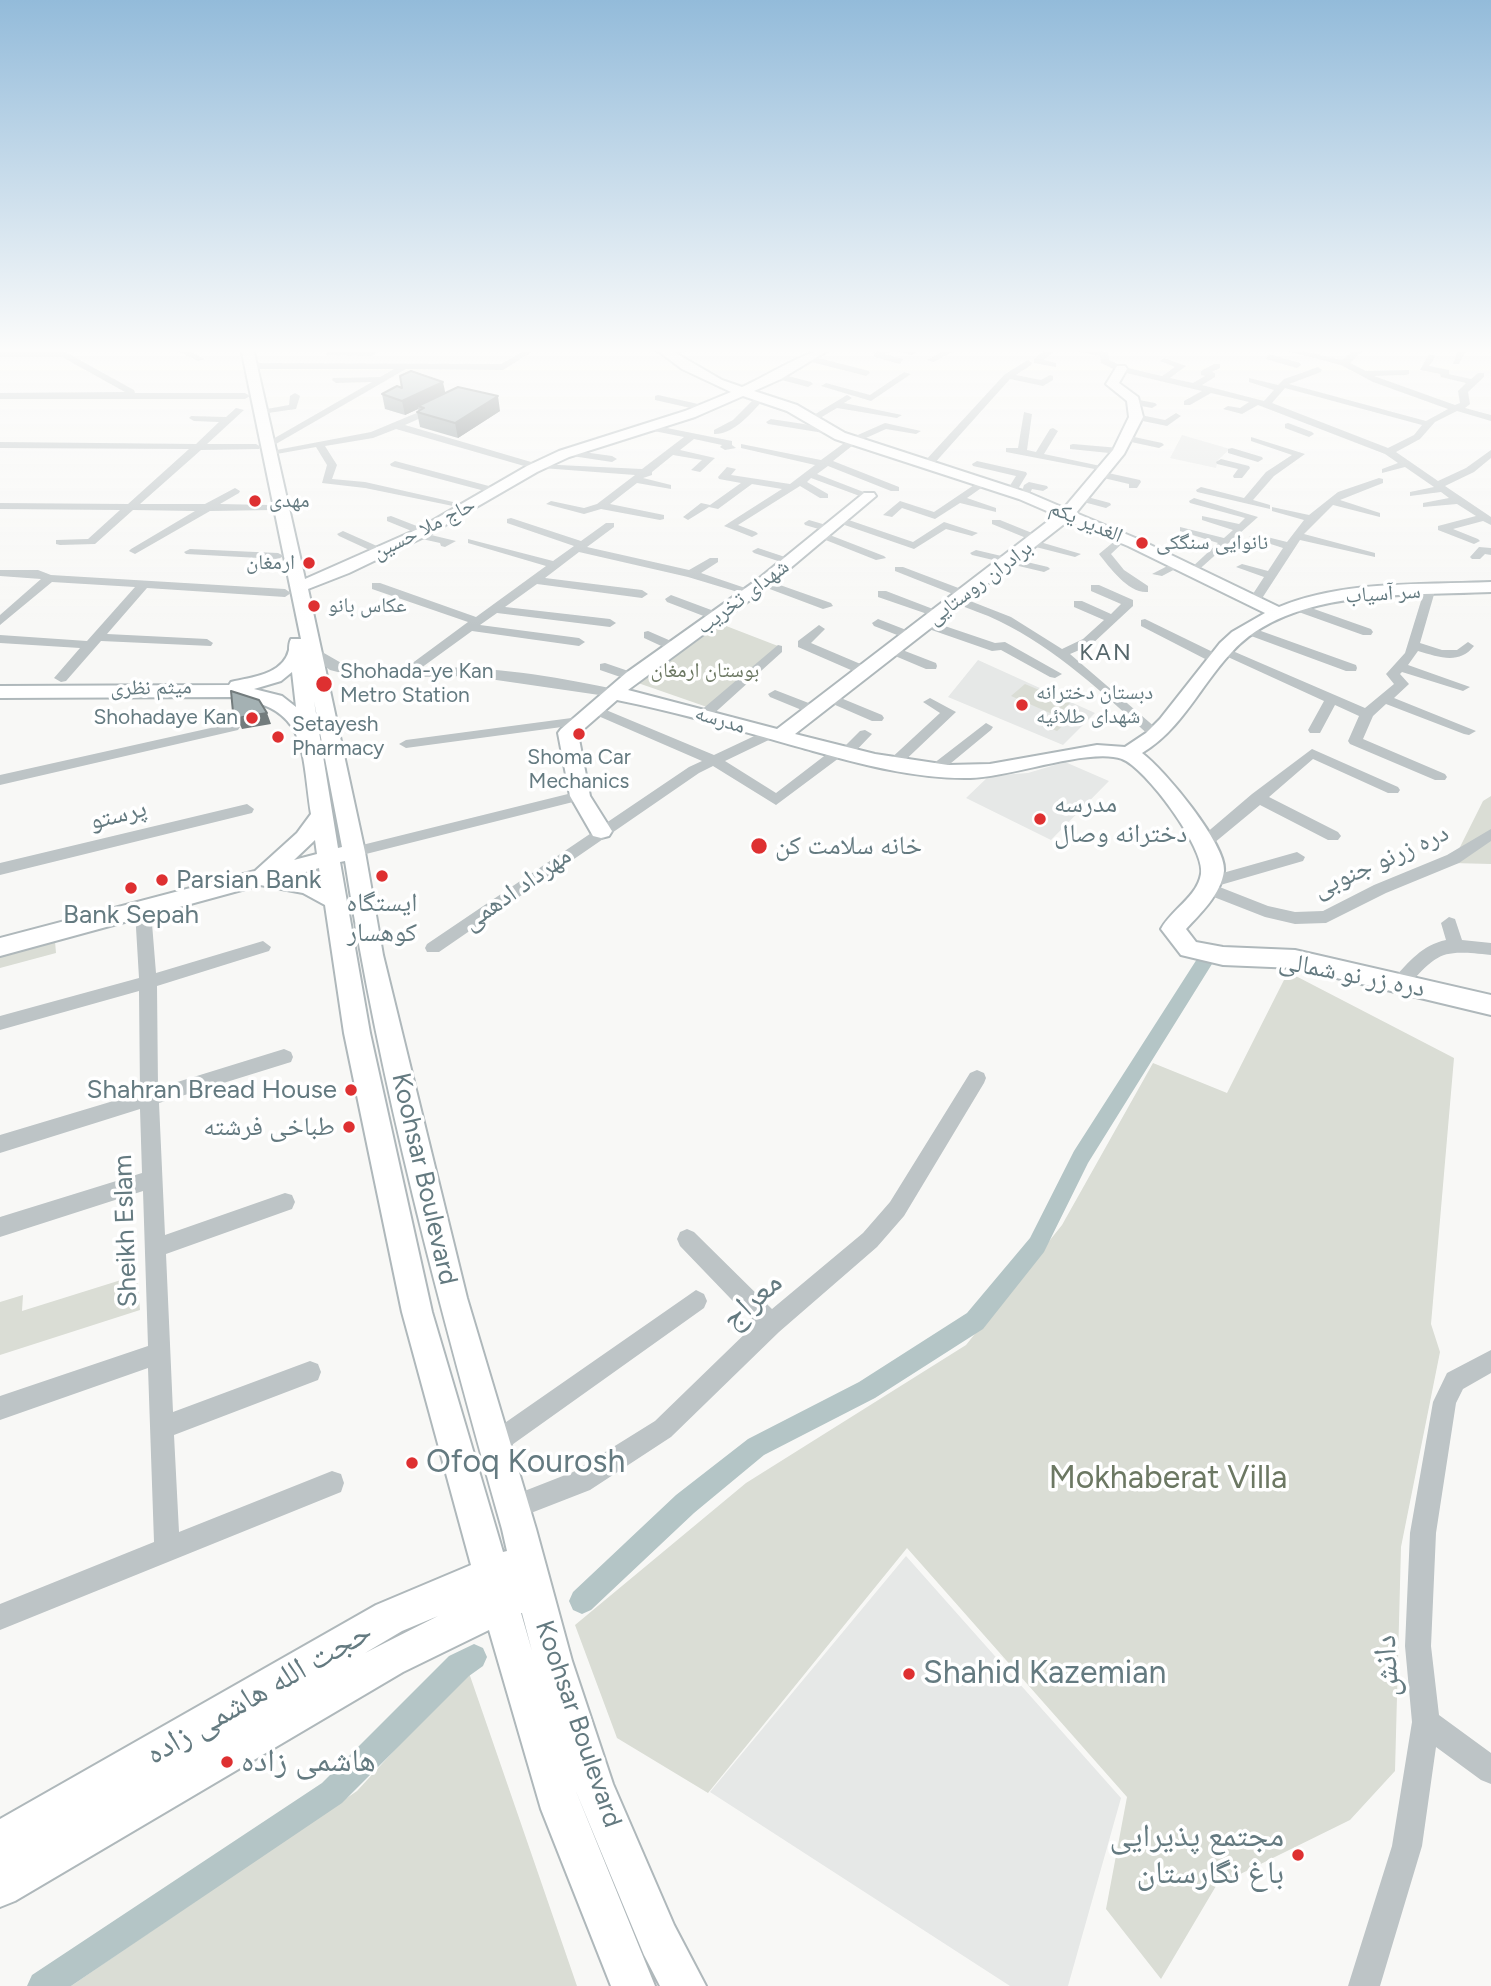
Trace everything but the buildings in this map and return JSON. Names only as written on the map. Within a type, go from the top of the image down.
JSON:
[{"type":"street","points":[[60,542],[91,542],[205,441]]},
{"type":"street","name":"Koohsar Boulevard","points":[[262,441],[305,651],[342,855],[371,954],[452,1298],[513,1508],[513,1582],[561,1809],[633,1986]]},
{"type":"street","name":"Koohsar Boulevard","points":[[264,441],[268,508],[278,556],[292,590]]},
{"type":"street","points":[[265,448],[277,441]]},
{"type":"street","points":[[0,445],[265,448],[320,445],[343,441]]},
{"type":"street","points":[[450,441],[540,466],[648,473]]},
{"type":"street","name":"حاج ملا حسین","points":[[292,590],[425,531],[540,466],[569,453],[610,441]]},
{"type":"street","points":[[551,504],[584,511],[601,506],[648,473],[686,441]]},
{"type":"street","points":[[720,441],[729,443],[725,447],[731,448]]},
{"type":"street","points":[[752,534],[729,526],[800,481],[853,441]]},
{"type":"street","name":"الغدیر یکم","points":[[856,441],[1017,494],[1184,566],[1277,612]]},
{"type":"street","points":[[928,464],[949,441]]},
{"type":"street","points":[[1022,453],[1024,441]]},
{"type":"street","points":[[1038,456],[1047,441]]},
{"type":"street","name":"برادران روستایی","points":[[775,735],[831,698],[1035,541],[1066,514],[1119,451],[1124,441]]},
{"type":"street","points":[[1138,441],[1159,445]]},
{"type":"street","points":[[1250,498],[1270,474],[1300,454],[1259,441]]},
{"type":"street","points":[[1349,441],[1367,453],[1377,448],[1407,463],[1487,520]]},
{"type":"street","points":[[1388,455],[1410,441]]},
{"type":"street","points":[[1413,441],[1428,446]]},
{"type":"street","points":[[1073,447],[1086,449],[1089,443],[1119,451]]},
{"type":"street","points":[[320,445],[332,465],[326,481],[365,485],[449,504]]},
{"type":"street","points":[[1341,447],[1357,445]]},
{"type":"street","points":[[744,446],[826,463],[895,489]]},
{"type":"street","points":[[1010,450],[1102,471],[1136,482],[1133,486]]},
{"type":"street","points":[[1232,451],[1258,459]]},
{"type":"street","points":[[673,452],[710,458],[696,470]]},
{"type":"street","points":[[569,453],[633,463]]},
{"type":"street","points":[[1414,494],[1440,487],[1470,470],[1491,453]]},
{"type":"street","points":[[1221,462],[1245,468],[1238,476]]},
{"type":"street","points":[[1386,471],[1407,463]]},
{"type":"street","points":[[395,464],[496,491]]},
{"type":"street","points":[[977,464],[1022,474],[1017,494]]},
{"type":"street","points":[[718,485],[725,487],[732,474],[750,481],[800,481],[869,496]]},
{"type":"street","points":[[1255,600],[1289,546],[1312,519],[1332,501],[1354,488],[1375,482],[1359,476]]},
{"type":"street","points":[[657,496],[677,478]]},
{"type":"street","points":[[637,480],[667,487]]},
{"type":"street","points":[[688,517],[750,481]]},
{"type":"street","points":[[800,481],[824,496]]},
{"type":"street","points":[[809,523],[914,546],[958,499],[982,481]]},
{"type":"street","points":[[1341,482],[1354,488]]},
{"type":"street","points":[[1017,494],[1029,485],[1043,488]]},
{"type":"street","points":[[1204,486],[1312,519]]},
{"type":"street","points":[[135,551],[235,491]]},
{"type":"street","name":"شهدای تخریب","points":[[613,693],[757,588],[869,496]]},
{"type":"street","points":[[1080,498],[1106,505]]},
{"type":"street","points":[[958,499],[992,510]]},
{"type":"street","points":[[1427,505],[1459,500]]},
{"type":"street","points":[[1158,574],[1184,566],[1225,542],[1252,517],[1194,501]]},
{"type":"street","points":[[1332,501],[1377,514]]},
{"type":"street","points":[[888,515],[900,504],[972,533]]},
{"type":"street","points":[[764,505],[784,510]]},
{"type":"street","points":[[0,506],[268,508]]},
{"type":"street","points":[[601,506],[660,517]]},
{"type":"street","points":[[417,514],[411,518],[425,531]]},
{"type":"street","points":[[1206,518],[1240,528]]},
{"type":"street","points":[[391,519],[450,541],[445,544]]},
{"type":"street","points":[[1474,541],[1442,528],[1487,520]]},
{"type":"street","points":[[510,521],[581,547],[827,606]]},
{"type":"street","points":[[996,522],[1035,541],[1075,554]]},
{"type":"street","points":[[405,674],[610,525]]},
{"type":"street","points":[[830,528],[880,558]]},
{"type":"street","points":[[726,538],[739,529]]},
{"type":"street","points":[[1184,529],[1225,542]]},
{"type":"street","points":[[1434,538],[1445,540],[1450,532]]},
{"type":"street","points":[[343,534],[382,552]]},
{"type":"street","points":[[1297,536],[1371,555]]},
{"type":"street","points":[[1255,537],[1289,546]]},
{"type":"street","points":[[1122,538],[1105,554],[1120,572],[1144,589]]},
{"type":"street","points":[[472,541],[555,565]]},
{"type":"street","points":[[1476,557],[1483,549],[1491,552]]},
{"type":"street","points":[[758,551],[790,562]]},
{"type":"street","points":[[190,552],[278,556]]},
{"type":"street","points":[[976,553],[1044,569]]},
{"type":"street","points":[[691,574],[714,560]]},
{"type":"street","points":[[1242,566],[1271,575]]},
{"type":"street","points":[[899,569],[1007,620],[1061,654],[1100,683],[1156,734]]},
{"type":"street","points":[[0,573],[38,573],[49,578],[144,584],[292,590]]},
{"type":"street","points":[[0,621],[49,578]]},
{"type":"street","points":[[534,580],[642,594]]},
{"type":"street","points":[[61,678],[144,584]]},
{"type":"street","points":[[376,586],[471,624],[579,642]]},
{"type":"street","name":"سر آسیاب","points":[[1277,612],[1332,598],[1491,587]]},
{"type":"street","points":[[1061,654],[1087,642],[1129,603],[1095,588]]},
{"type":"street","points":[[1429,591],[1411,654],[1393,674],[1402,684],[1367,714],[1355,741],[1440,777]]},
{"type":"street","points":[[882,594],[996,648],[1001,645],[1055,674]]},
{"type":"street","points":[[671,599],[718,617]]},
{"type":"street","points":[[1077,604],[1112,619]]},
{"type":"street","points":[[1297,607],[1367,632]]},
{"type":"street","points":[[493,609],[610,623]]},
{"type":"street","points":[[1277,612],[1247,630],[1219,655],[1136,757],[1188,819],[1213,861],[1209,885],[1297,857]]},
{"type":"street","points":[[878,623],[910,636]]},
{"type":"street","points":[[1145,623],[1367,714]]},
{"type":"street","points":[[819,629],[802,644],[865,671]]},
{"type":"street","points":[[1247,630],[1351,668]]},
{"type":"street","points":[[648,635],[674,647]]},
{"type":"street","points":[[0,639],[207,643]]},
{"type":"street","points":[[1413,645],[1441,654],[1460,654],[1468,646]]},
{"type":"street","points":[[704,715],[778,649]]},
{"type":"street","points":[[892,650],[931,666]]},
{"type":"street","points":[[230,688],[280,676],[305,651]]},
{"type":"street","name":"مدرسه","points":[[305,651],[337,668],[356,672],[405,674],[446,671],[613,693],[892,765],[974,772],[1104,750],[1136,757]]},
{"type":"street","points":[[605,667],[632,677]]},
{"type":"street","points":[[1400,667],[1463,687]]},
{"type":"street","name":"Koohsar Boulevard","points":[[311,685],[309,736],[322,814],[342,855],[336,902],[357,1033],[417,1312],[513,1582],[594,1787],[659,1940],[684,1986]]},
{"type":"street","name":"میثم نظری","points":[[0,690],[311,685]]},
{"type":"street","points":[[0,690],[230,691],[252,694],[272,698],[286,706],[309,736]]},
{"type":"street","points":[[586,715],[613,693]]},
{"type":"street","points":[[775,694],[814,710]]},
{"type":"street","points":[[831,698],[877,718]]},
{"type":"street","points":[[1315,730],[1332,699]]},
{"type":"street","points":[[1385,699],[1469,731]]},
{"type":"street","points":[[892,765],[949,712],[930,702]]},
{"type":"street","points":[[406,744],[586,715],[715,761],[776,800],[865,734]]},
{"type":"street","name":"مهرداد ادهمی","points":[[586,715],[568,733],[580,796],[601,831]]},
{"type":"street","points":[[0,780],[233,727]]},
{"type":"street","points":[[934,770],[986,727]]},
{"type":"street","name":"مهرداد ادهمی","points":[[433,948],[694,770],[775,735]]},
{"type":"street","points":[[1203,844],[1312,753],[1393,790]]},
{"type":"street","points":[[0,947],[143,911],[342,855],[580,796]]},
{"type":"street","points":[[1257,797],[1332,836]]},
{"type":"street","name":"پرستو","points":[[0,869],[247,809]]},
{"type":"street","points":[[255,880],[299,846],[322,814]]},
{"type":"street","name":"دره زرنو جنوبی","points":[[1209,885],[1265,911],[1295,918],[1326,917],[1380,889],[1453,859],[1491,834]]},
{"type":"street","points":[[255,880],[309,885],[325,892],[336,902]]},
{"type":"street","name":"دره زر نو شمالی","points":[[1209,885],[1173,929],[1189,948],[1223,956],[1295,959],[1491,1005]]},
{"type":"street","name":"Sheikh Eslam","points":[[143,911],[148,982],[149,1099],[167,1549]]},
{"type":"street","points":[[1449,923],[1455,944]]},
{"type":"street","points":[[1400,983],[1432,950],[1446,944],[1491,949]]},
{"type":"street","points":[[0,1023],[263,947]]},
{"type":"street","points":[[0,1144],[284,1058]]},
{"type":"street","name":"معراج","points":[[513,1508],[581,1481],[663,1429],[771,1324],[870,1240],[897,1209],[977,1078]]},
{"type":"street","points":[[0,1227],[152,1179]]},
{"type":"street","points":[[155,1248],[285,1202]]},
{"type":"street","points":[[687,1239],[771,1324]]},
{"type":"street","points":[[494,1444],[696,1301]]},
{"type":"street","points":[[0,1408],[159,1353]]},
{"type":"street","name":"دانش","points":[[1364,1986],[1407,1846],[1426,1722],[1418,1646],[1423,1533],[1445,1402],[1455,1381],[1491,1361]]},
{"type":"street","points":[[162,1428],[310,1372]]},
{"type":"street","points":[[0,1617],[332,1483]]},
{"type":"street","points":[[0,1886],[390,1659],[513,1582]]},
{"type":"street","name":"حجت الله هاشمی زاده","points":[[0,1842],[389,1618],[513,1582]]},
{"type":"street","points":[[1426,1722],[1491,1770]]},
{"type":"shaded area","points":[[1179,441],[1201,441],[1230,449],[1218,460],[1216,468],[1170,458]]},
{"type":"shaded area","name":"دبستان دخترانه شهدای طلائیه","points":[[978,660],[1095,713],[1063,745],[948,697]]},
{"type":"shaded area","name":"مدرسه دخترانه وصال","points":[[1065,762],[1109,781],[1051,840],[966,798],[989,776],[1028,773]]},
{"type":"shaded area","name":"Shahid Kazemian","points":[[906,1556],[1121,1798],[1068,1986],[1010,1986],[710,1792]]},
{"type":"green space","name":"بوستان ارمغان","points":[[721,624],[778,646],[707,707],[638,683]]},
{"type":"green space","points":[[1025,684],[1070,703],[1061,712],[1072,717],[1057,731],[1047,727],[1057,716],[1011,696]]},
{"type":"green space","points":[[1491,796],[1491,864],[1452,863],[1483,801]]},
{"type":"green space","points":[[55,941],[56,953],[0,968],[0,955]]},
{"type":"green space","name":"Mokhaberat Villa","points":[[1288,972],[1454,1058],[1431,1324],[1440,1352],[1401,1547],[1395,1771],[1350,1820],[1216,1886],[1161,1979],[1106,1909],[1127,1797],[907,1548],[708,1793],[617,1738],[575,1625],[746,1483],[966,1345],[1062,1225],[1153,1063],[1227,1093]]},
{"type":"green space","points":[[137,1275],[140,1310],[0,1355],[0,1302],[23,1295],[22,1311]]},
{"type":"green space","points":[[468,1670],[577,1986],[71,1986],[357,1791]]},
{"type":"waterway","points":[[582,1601],[685,1504],[756,1447],[867,1390],[975,1321],[1037,1245],[1081,1157],[1203,964]]},
{"type":"waterway","points":[[43,1986],[332,1793],[459,1666],[474,1657]]},
{"type":"place","name":"مهدی","points":[[255,501]]},
{"type":"place","name":"نانوایی سنگکی","points":[[1142,543]]},
{"type":"place","name":"ارمغان","points":[[309,563]]},
{"type":"place","name":"عکاس بانو","points":[[314,606]]},
{"type":"place","name":"Shohada-ye Kan Metro Station","points":[[324,684]]},
{"type":"place","name":"دبستان دخترانه شهدای طلائیه","points":[[1022,705]]},
{"type":"place","name":"Shohadaye Kan","points":[[252,718]]},
{"type":"place","name":"Shoma Car Mechanics","points":[[579,734]]},
{"type":"place","name":"Setayesh Pharmacy","points":[[278,737]]},
{"type":"place","name":"مدرسه دخترانه وصال","points":[[1040,819]]},
{"type":"place","name":"خانه سلامت کن","points":[[759,846]]},
{"type":"place","name":"ایستگاه کوهسار","points":[[382,876]]},
{"type":"place","name":"Parsian Bank","points":[[162,880]]},
{"type":"place","name":"Bank Sepah","points":[[131,888]]},
{"type":"place","name":"Shahran Bread House","points":[[351,1090]]},
{"type":"place","name":"طباخی فرشته","points":[[349,1127]]},
{"type":"place","name":"Ofoq Kourosh","points":[[412,1463]]},
{"type":"place","name":"Shahid Kazemian","points":[[909,1674]]},
{"type":"place","name":"هاشمی زاده","points":[[227,1762]]},
{"type":"place","name":"مجتمع پذیرایی باغ نگارستان","points":[[1298,1855]]},
{"type":"district","name":"KAN","points":[[1106,653]]}]
